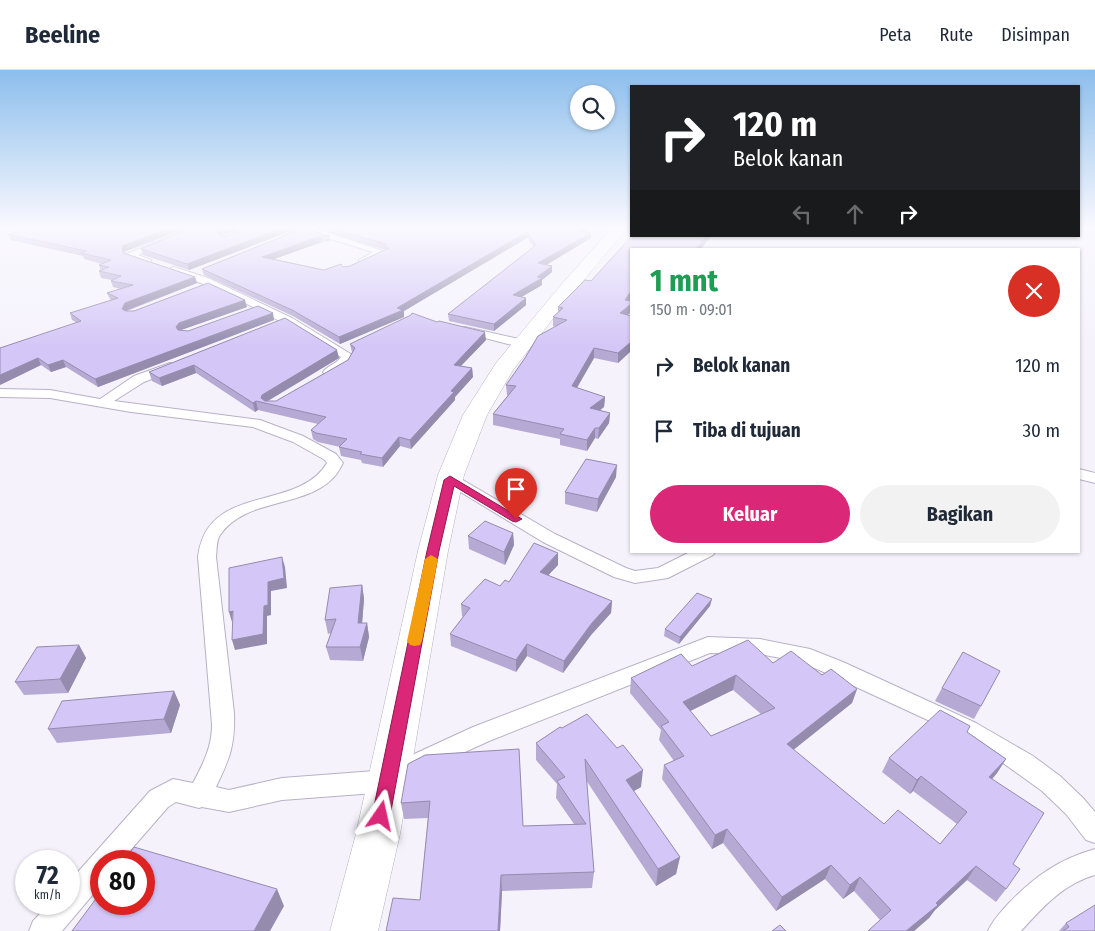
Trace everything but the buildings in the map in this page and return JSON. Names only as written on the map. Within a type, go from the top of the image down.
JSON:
[{"type":"highway","points":[[354,931],[378,834],[401,706],[433,551],[450,480],[475,415],[504,368],[586,267]]},
{"type":"street","points":[[167,267],[210,283],[288,320],[348,356],[347,359],[319,378]]},
{"type":"street","points":[[190,275],[207,268]]},
{"type":"street","points":[[193,290],[210,283]]},
{"type":"street","points":[[242,314],[261,307]]},
{"type":"street","points":[[271,327],[288,320]]},
{"type":"street","points":[[452,327],[524,344]]},
{"type":"street","points":[[340,350],[357,343]]},
{"type":"street","points":[[102,403],[139,379],[185,360]]},
{"type":"street","points":[[0,393],[50,394],[131,408],[255,423],[298,439],[332,457],[335,463],[333,469],[320,482],[246,508],[230,516],[212,532],[207,557],[224,713],[222,744],[199,797]]},
{"type":"street","points":[[1080,474],[1095,478]]},
{"type":"street","points":[[450,480],[549,538],[620,573],[635,577],[662,574],[703,553]]},
{"type":"street","points":[[114,850],[159,799],[168,792],[180,791],[199,797],[229,801],[282,789],[390,771],[414,765],[481,734],[613,684],[708,645],[743,644],[791,652],[816,660],[946,718],[1000,748],[1030,768],[1083,814],[1095,832]]},
{"type":"street","points":[[1002,931],[1053,878],[1079,865],[1095,862]]},
{"type":"street","points":[[80,889],[90,878]]},
{"type":"street","points":[[43,931],[57,915]]},
{"type":"slow traffic","points":[[415,641],[431,559]]},
{"type":"route","points":[[381,816],[401,706],[433,551],[450,480],[516,519]]}]
